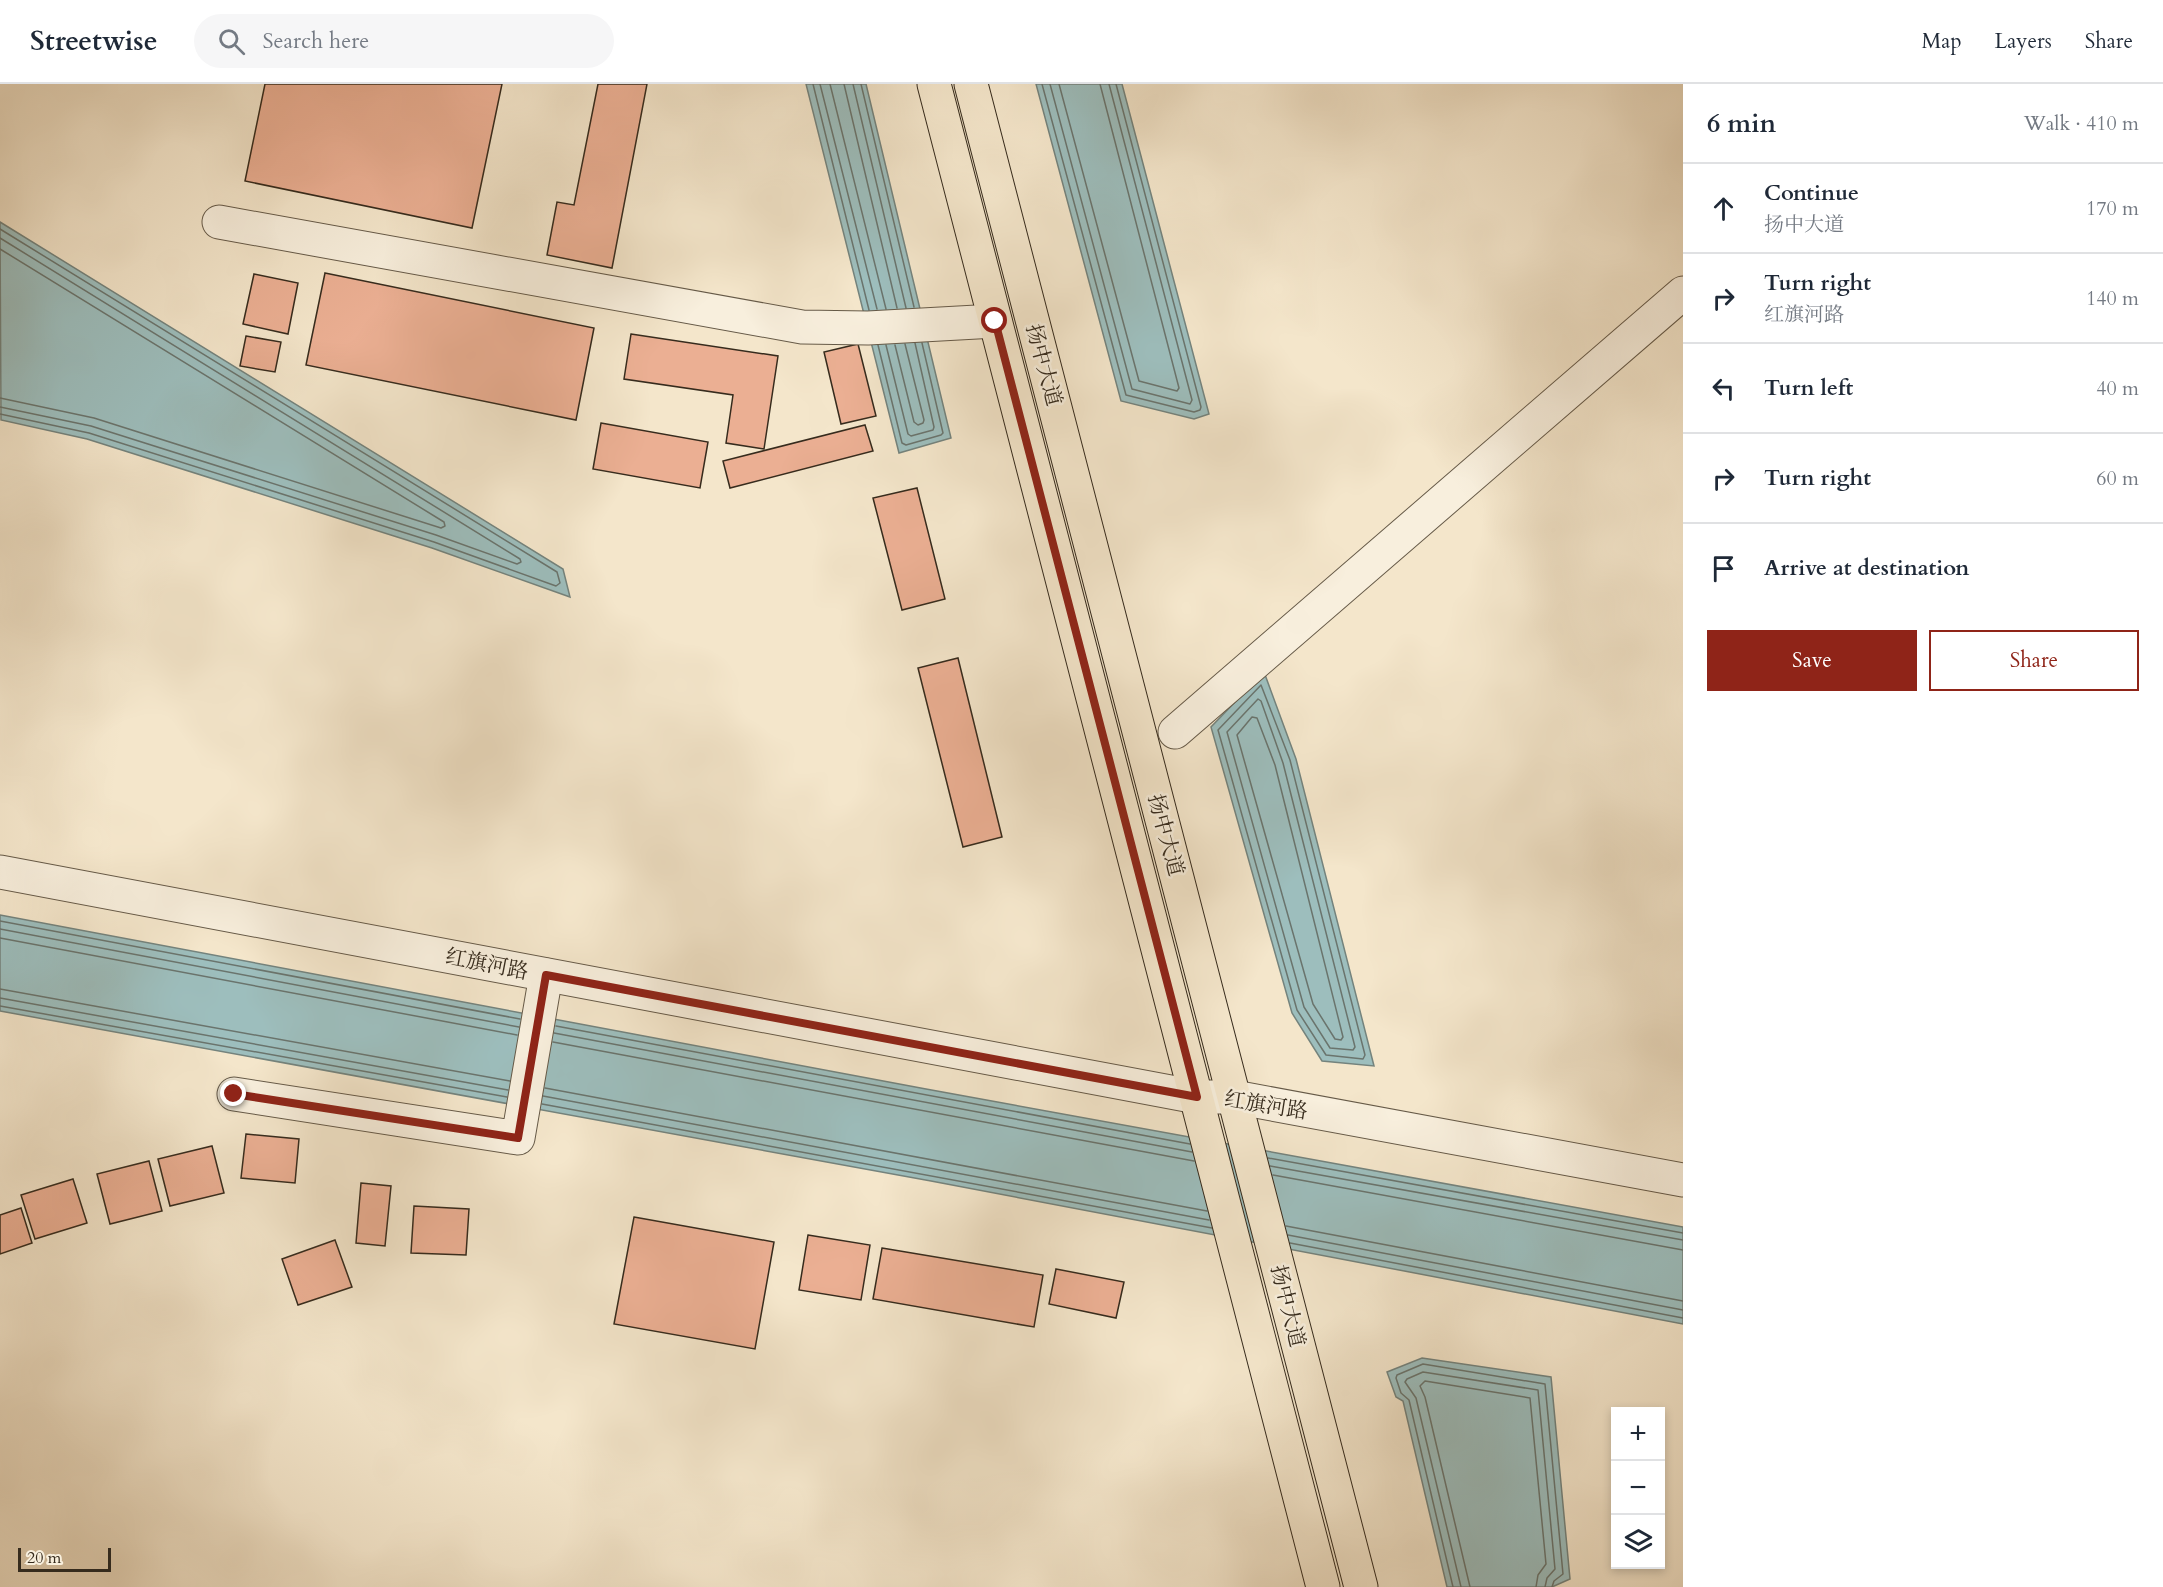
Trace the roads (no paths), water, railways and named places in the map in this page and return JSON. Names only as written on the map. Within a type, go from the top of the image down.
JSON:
[{"type":"main road","name":"扬中大道","points":[[934,84],[1323,1587]]},
{"type":"main road","name":"扬中大道","points":[[971,84],[1361,1587]]},
{"type":"street","points":[[219,222],[802,327],[868,328],[995,321]]},
{"type":"street","points":[[1175,732],[1683,293]]},
{"type":"street","name":"红旗河路","points":[[0,872],[1197,1097],[1234,1097],[1683,1180]]},
{"type":"street","points":[[234,1094],[518,1138],[546,975]]},
{"type":"water","points":[[806,84],[866,84],[951,438],[899,453]]},
{"type":"water","points":[[1036,84],[1122,84],[1209,414],[1194,419],[1121,401]]},
{"type":"water","points":[[0,222],[563,569],[570,597],[432,548],[87,439],[1,420]]},
{"type":"water","points":[[1264,672],[1296,759],[1374,1066],[1322,1061],[1292,1013],[1211,727]]},
{"type":"water","points":[[0,915],[926,1089],[1683,1227],[1683,1324],[931,1181],[0,1011]]},
{"type":"water","points":[[1422,1358],[1551,1377],[1570,1579],[1552,1587],[1447,1587],[1403,1401],[1396,1397],[1387,1372]]}]
